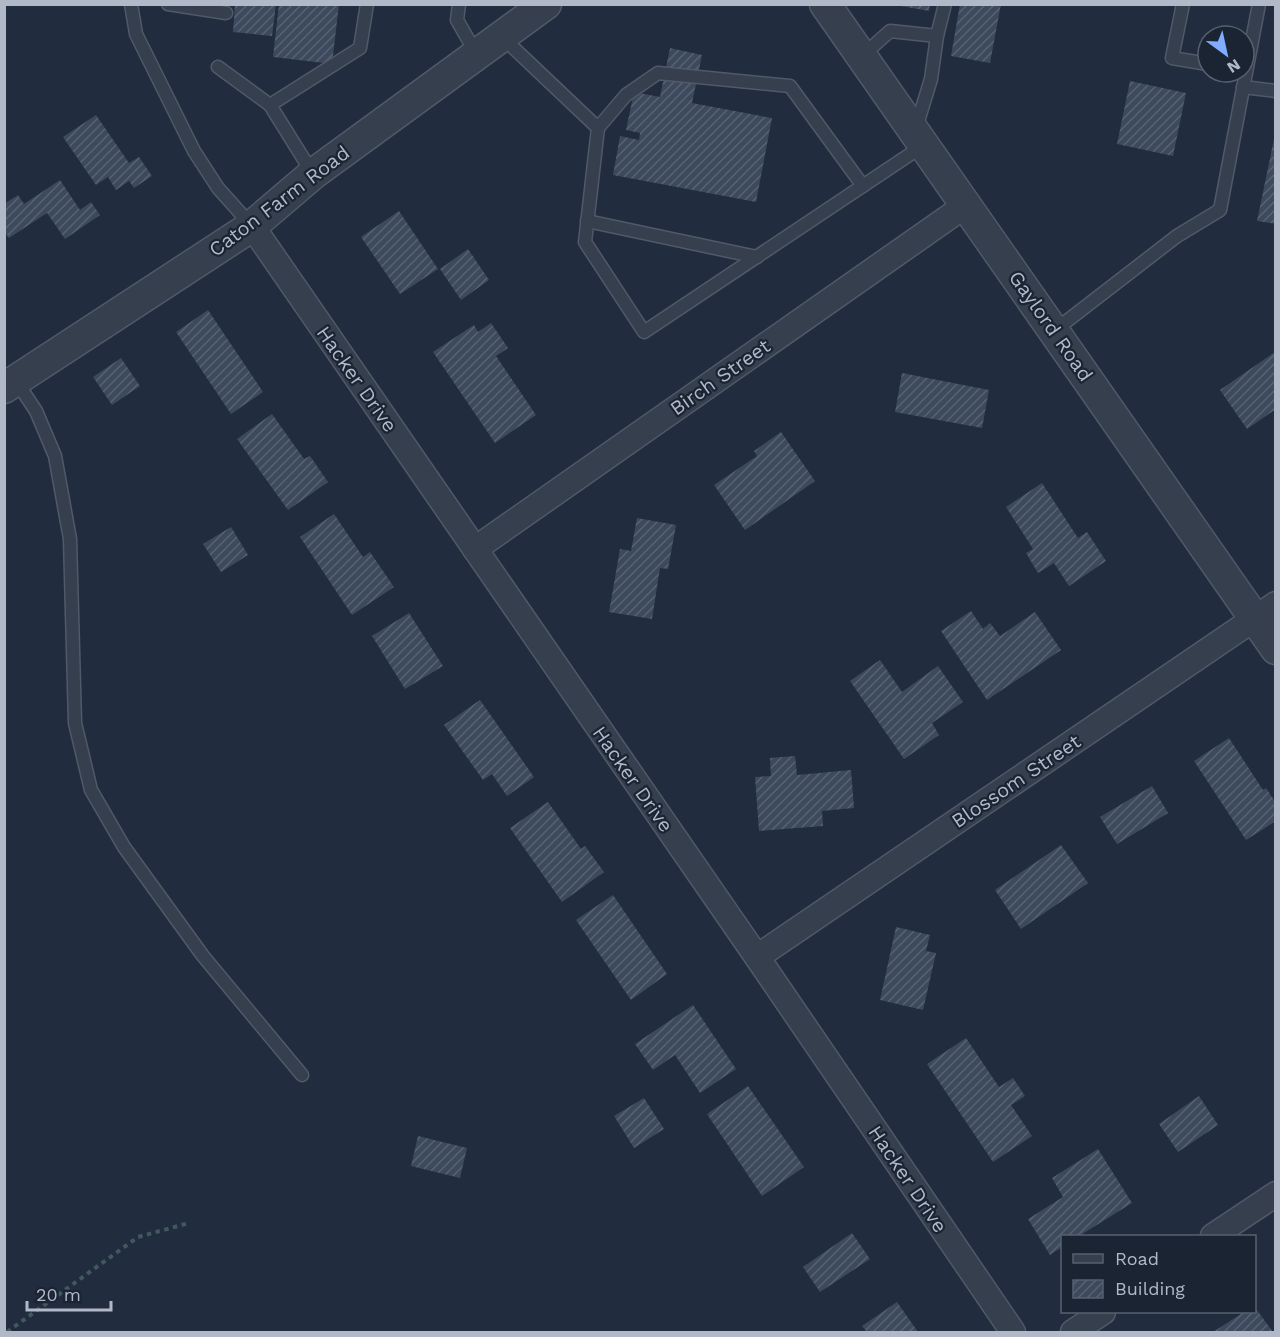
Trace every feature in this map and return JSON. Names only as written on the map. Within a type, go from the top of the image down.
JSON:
[{"type":"street","name":"Caton Farm Road","points":[[10,384],[252,226],[313,174],[546,4]]},
{"type":"street","name":"Gaylord Road","points":[[825,4],[1054,331],[1265,611],[1275,649]]},
{"type":"street","name":"Birch Street","points":[[475,549],[966,205]]},
{"type":"street","name":"Hacker Drive","points":[[252,226],[1013,1332]]},
{"type":"street","name":"Blossom Street","points":[[757,957],[1265,611]]},
{"type":"street","points":[[1214,1235],[1275,1194]]},
{"type":"street","points":[[1072,1332],[1100,1313]]},
{"type":"lane","points":[[131,4],[136,34],[194,151],[218,188],[252,226]]},
{"type":"lane","points":[[168,4],[226,13]]},
{"type":"lane","points":[[270,105],[360,48],[367,4]]},
{"type":"lane","points":[[459,4],[457,20],[477,56]]},
{"type":"lane","points":[[863,186],[790,86],[658,73],[626,95],[598,128],[585,242],[644,332],[863,186],[919,139],[945,4]]},
{"type":"lane","points":[[1183,4],[1172,58],[1196,62]]},
{"type":"lane","points":[[1254,24],[1258,4]]},
{"type":"lane","points":[[862,57],[890,31],[938,36]]},
{"type":"lane","points":[[502,38],[598,128]]},
{"type":"lane","points":[[218,67],[270,105],[313,174]]},
{"type":"lane","points":[[1054,331],[1177,236],[1220,210],[1243,84]]},
{"type":"lane","points":[[1243,87],[1275,91]]},
{"type":"lane","points":[[587,221],[757,257]]},
{"type":"lane","points":[[10,384],[36,411],[55,456],[70,539],[75,723],[91,790],[124,847],[204,956],[302,1075]]},
{"type":"path","points":[[7,1332],[138,1237],[189,1223]]},
{"type":"building","points":[[235,4],[276,4],[272,36],[233,32]]},
{"type":"building","points":[[279,4],[339,4],[332,64],[273,57]]},
{"type":"building","points":[[901,4],[930,4],[929,11],[901,6]]},
{"type":"building","points":[[960,4],[1001,4],[990,63],[951,56]]},
{"type":"building","points":[[670,48],[702,55],[692,103],[772,118],[756,202],[613,175],[620,136],[639,140],[640,133],[626,130],[634,92],[660,97]]},
{"type":"building","points":[[1130,81],[1186,93],[1173,156],[1117,144]]},
{"type":"building","points":[[96,115],[129,163],[139,157],[152,176],[134,188],[129,181],[116,190],[108,177],[96,185],[63,137]]},
{"type":"building","points":[[1274,139],[1276,139],[1276,224],[1257,221]]},
{"type":"building","points":[[60,180],[80,210],[91,202],[100,215],[65,239],[47,213],[9,238],[4,231],[4,204],[18,195],[24,204]]},
{"type":"building","points":[[399,211],[438,269],[400,294],[361,237]]},
{"type":"building","points":[[468,249],[489,280],[461,300],[440,269]]},
{"type":"building","points":[[208,310],[263,392],[231,414],[176,332]]},
{"type":"building","points":[[491,323],[508,348],[496,356],[536,415],[495,443],[433,352],[474,325],[478,332]]},
{"type":"building","points":[[1275,352],[1276,409],[1247,429],[1220,390]]},
{"type":"building","points":[[121,358],[140,386],[112,405],[93,377]]},
{"type":"building","points":[[902,373],[989,390],[982,428],[895,412]]},
{"type":"building","points":[[272,414],[304,459],[310,456],[328,482],[288,510],[237,439]]},
{"type":"building","points":[[781,432],[815,481],[745,530],[714,485],[757,456],[754,451]]},
{"type":"building","points":[[1042,483],[1078,538],[1087,532],[1106,561],[1069,586],[1054,563],[1038,573],[1026,553],[1033,549],[1006,507]]},
{"type":"building","points":[[334,514],[363,557],[370,552],[394,587],[352,615],[300,537]]},
{"type":"building","points":[[637,518],[676,525],[668,569],[660,568],[652,619],[609,612],[620,549],[631,551]]},
{"type":"building","points":[[231,527],[248,555],[221,572],[203,544]]},
{"type":"building","points":[[971,611],[983,629],[990,623],[1000,636],[1035,612],[1061,650],[987,700],[941,631]]},
{"type":"building","points":[[409,613],[443,666],[405,689],[372,636]]},
{"type":"building","points":[[880,660],[902,692],[938,666],[963,702],[932,723],[939,735],[904,759],[850,681]]},
{"type":"building","points":[[480,700],[534,777],[507,796],[492,774],[483,780],[444,725]]},
{"type":"building","points":[[1229,738],[1263,790],[1266,788],[1276,803],[1276,821],[1246,840],[1194,761]]},
{"type":"building","points":[[795,756],[797,775],[851,770],[854,808],[822,811],[823,826],[759,831],[755,777],[771,776],[770,758]]},
{"type":"building","points":[[1152,786],[1168,813],[1117,844],[1100,817]]},
{"type":"building","points":[[548,802],[581,849],[585,846],[604,872],[562,902],[510,828]]},
{"type":"building","points":[[1061,845],[1088,883],[1021,929],[995,890]]},
{"type":"building","points":[[613,895],[667,974],[631,1000],[576,920]]},
{"type":"building","points":[[896,927],[930,935],[926,951],[936,953],[923,1010],[880,1000]]},
{"type":"building","points":[[693,1005],[736,1069],[700,1093],[675,1055],[653,1070],[635,1044]]},
{"type":"building","points":[[966,1038],[999,1087],[1013,1078],[1025,1096],[1011,1105],[1032,1136],[993,1162],[927,1064]]},
{"type":"building","points":[[748,1086],[804,1167],[762,1196],[707,1114]]},
{"type":"building","points":[[1199,1096],[1218,1125],[1178,1152],[1159,1124]]},
{"type":"building","points":[[644,1098],[664,1129],[634,1148],[614,1116]]},
{"type":"building","points":[[418,1136],[467,1148],[460,1178],[411,1166]]},
{"type":"building","points":[[1098,1149],[1132,1203],[1081,1235],[1061,1235],[1061,1248],[1050,1255],[1028,1219],[1063,1197],[1052,1178]]},
{"type":"building","points":[[852,1233],[870,1259],[820,1292],[803,1267]]},
{"type":"building","points":[[897,1302],[918,1332],[867,1332],[862,1326]]},
{"type":"building","points":[[1256,1309],[1273,1332],[1213,1332],[1242,1313],[1256,1313]]}]
